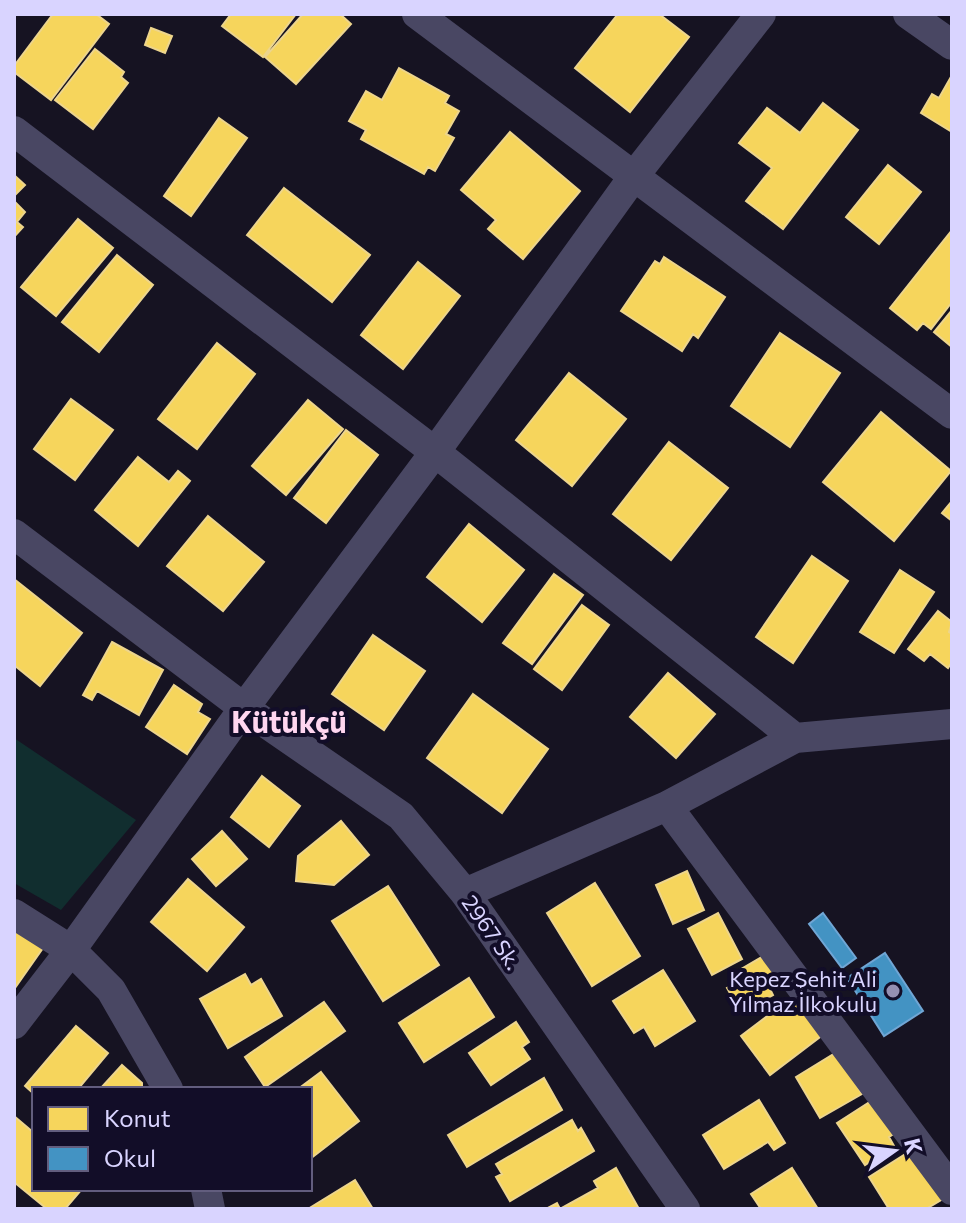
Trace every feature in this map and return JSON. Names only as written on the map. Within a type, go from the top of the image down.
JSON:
[{"type":"street","points":[[417,14],[952,414]]},
{"type":"street","points":[[14,1024],[634,176],[761,14]]},
{"type":"street","points":[[908,14],[952,45]]},
{"type":"street","points":[[14,131],[435,452],[795,738]]},
{"type":"street","name":"2967 Sk.","points":[[14,534],[244,708],[401,816],[465,893],[685,1209]]},
{"type":"street","points":[[465,893],[667,806],[795,738],[952,724]]},
{"type":"street","points":[[667,806],[952,1190]]},
{"type":"street","points":[[14,914],[71,950],[111,990],[167,1087]]},
{"type":"green space","points":[[14,738],[136,820],[61,910],[14,883]]},
{"type":"building: Konut","points":[[53,14],[96,14],[109,24],[51,100],[14,72],[14,66]]},
{"type":"building: Konut","points":[[231,14],[296,14],[263,57],[222,26]]},
{"type":"building: Konut","points":[[303,14],[340,14],[351,24],[296,84],[265,57]]},
{"type":"building: Konut","points":[[618,14],[659,14],[689,37],[630,112],[575,68]]},
{"type":"building: Konut","points":[[151,28],[172,36],[165,53],[145,45]]},
{"type":"building: Konut","points":[[95,49],[124,72],[121,77],[128,83],[93,129],[55,100]]},
{"type":"building: Konut","points":[[399,68],[449,96],[445,103],[459,111],[446,134],[454,138],[435,171],[428,167],[424,174],[361,139],[366,130],[349,121],[366,91],[382,100]]},
{"type":"building: Konut","points":[[952,75],[952,132],[921,113],[932,94],[939,98]]},
{"type":"building: Konut","points":[[823,103],[858,130],[783,229],[746,201],[772,168],[739,143],[767,108],[800,133]]},
{"type":"building: Konut","points":[[219,118],[247,138],[191,216],[164,196]]},
{"type":"building: Konut","points":[[510,132],[580,191],[523,259],[488,229],[496,220],[461,190]]},
{"type":"building: Konut","points":[[888,165],[921,192],[879,244],[846,217]]},
{"type":"building: Konut","points":[[14,175],[25,185],[14,196]]},
{"type":"building: Konut","points":[[284,188],[370,255],[332,302],[247,235]]},
{"type":"building: Konut","points":[[14,201],[25,212],[17,222],[23,227],[14,237]]},
{"type":"building: Konut","points":[[78,219],[113,248],[56,316],[21,287]]},
{"type":"building: Konut","points":[[952,230],[952,302],[931,329],[923,323],[917,330],[890,308]]},
{"type":"building: Konut","points":[[117,255],[153,285],[99,352],[62,322]]},
{"type":"building: Konut","points":[[664,257],[725,297],[698,338],[693,334],[682,351],[621,311],[655,261],[660,264]]},
{"type":"building: Konut","points":[[418,262],[460,296],[403,369],[361,335]]},
{"type":"building: Konut","points":[[952,310],[952,347],[934,332]]},
{"type":"building: Konut","points":[[780,333],[840,373],[790,447],[731,406]]},
{"type":"building: Konut","points":[[217,343],[255,374],[197,449],[158,419]]},
{"type":"building: Konut","points":[[569,373],[626,419],[572,486],[516,440]]},
{"type":"building: Konut","points":[[71,399],[113,430],[75,480],[34,449]]},
{"type":"building: Konut","points":[[308,400],[343,429],[286,495],[252,466]]},
{"type":"building: Konut","points":[[881,412],[951,471],[894,541],[823,482]]},
{"type":"building: Konut","points":[[346,430],[378,455],[326,523],[294,498]]},
{"type":"building: Konut","points":[[669,442],[728,488],[671,560],[613,514]]},
{"type":"building: Konut","points":[[138,457],[169,482],[178,471],[190,481],[138,546],[95,510]]},
{"type":"building: Konut","points":[[952,501],[952,521],[942,513]]},
{"type":"building: Konut","points":[[208,516],[264,562],[223,611],[167,566]]},
{"type":"building: Konut","points":[[469,524],[524,570],[482,622],[427,577]]},
{"type":"building: Konut","points":[[812,556],[848,581],[793,663],[756,637]]},
{"type":"building: Konut","points":[[900,570],[934,592],[894,653],[860,632]]},
{"type":"building: Konut","points":[[554,574],[583,595],[532,664],[503,643]]},
{"type":"building: Konut","points":[[14,579],[82,633],[40,686],[14,665]]},
{"type":"building: Konut","points":[[582,605],[609,625],[562,690],[534,669]]},
{"type":"building: Konut","points":[[938,611],[952,622],[949,632],[952,634],[952,662],[948,668],[930,654],[924,661],[908,649]]},
{"type":"building: Konut","points":[[373,635],[425,671],[384,730],[332,694]]},
{"type":"building: Konut","points":[[112,642],[163,670],[139,715],[97,691],[92,700],[83,695]]},
{"type":"building: Konut","points":[[668,673],[715,714],[676,758],[630,717]]},
{"type":"building: Konut","points":[[174,685],[202,704],[198,712],[210,719],[187,754],[146,727]]},
{"type":"building: Konut","points":[[473,694],[548,749],[502,813],[427,758]]},
{"type":"building: Konut","points":[[262,776],[300,806],[269,847],[231,817]]},
{"type":"building: Konut","points":[[341,821],[369,855],[334,885],[296,881],[298,856]]},
{"type":"building: Konut","points":[[222,831],[247,859],[216,886],[192,859]]},
{"type":"building: Konut","points":[[687,871],[704,910],[673,924],[656,885]]},
{"type":"building: Konut","points":[[188,879],[244,927],[207,971],[151,922]]},
{"type":"building: Konut","points":[[595,883],[640,956],[592,986],[547,913]]},
{"type":"building: Konut","points":[[388,886],[439,965],[383,1001],[332,921]]},
{"type":"building: Konut","points":[[718,913],[742,959],[712,975],[688,929]]},
{"type":"building: Konut","points":[[14,928],[43,948],[15,988],[14,987]]},
{"type":"building: Konut","points":[[767,954],[779,977],[767,983],[773,995],[741,1013],[727,988],[746,978],[741,969]]},
{"type":"building: Konut","points":[[663,970],[695,1021],[655,1046],[644,1027],[634,1033],[613,1001]]},
{"type":"building: Konut","points":[[245,974],[251,985],[261,979],[282,1016],[228,1048],[200,999]]},
{"type":"building: Konut","points":[[469,978],[494,1017],[424,1062],[399,1023]]},
{"type":"building: Konut","points":[[795,995],[824,1034],[770,1075],[741,1036]]},
{"type":"building: Konut","points":[[324,1002],[345,1031],[265,1087],[245,1057]]},
{"type":"building: Konut","points":[[516,1022],[529,1042],[522,1047],[530,1059],[491,1085],[469,1053]]},
{"type":"building: Konut","points":[[76,1026],[108,1053],[80,1087],[32,1087],[32,1092],[25,1086]]},
{"type":"building: Konut","points":[[837,1052],[862,1094],[820,1118],[796,1077]]},
{"type":"building: Konut","points":[[122,1065],[142,1083],[142,1087],[102,1087]]},
{"type":"building: Konut","points":[[321,1072],[359,1121],[312,1157],[312,1087],[301,1087]]},
{"type":"building: Konut","points":[[544,1078],[562,1110],[467,1167],[448,1135]]},
{"type":"building: Konut","points":[[876,1098],[897,1132],[889,1137],[894,1146],[865,1165],[837,1123]]},
{"type":"building: Konut","points":[[759,1100],[785,1143],[774,1150],[768,1142],[724,1169],[703,1135]]},
{"type":"building: Konut","points":[[14,1116],[32,1131],[32,1191],[80,1191],[65,1209],[47,1209],[14,1182]]},
{"type":"building: Konut","points":[[572,1120],[578,1131],[581,1128],[594,1151],[510,1201],[496,1177],[502,1174],[496,1164]]},
{"type":"building: Konut","points":[[912,1150],[943,1199],[926,1209],[889,1209],[869,1177]]},
{"type":"building: Konut","points":[[616,1168],[639,1209],[560,1209],[598,1188],[594,1181]]},
{"type":"building: Konut","points":[[792,1168],[818,1209],[761,1209],[751,1194]]},
{"type":"building: Konut","points":[[355,1180],[373,1209],[308,1209]]},
{"type":"building: Konut","points":[[557,1203],[560,1209],[546,1209]]},
{"type":"building: Okul","points":[[823,913],[856,958],[842,968],[809,924]]},
{"type":"building: Okul","points":[[885,953],[923,1011],[884,1036],[847,978]]},
{"type":"place","name":"Kepez Şehit Ali Yılmaz İlkokulu","points":[[893,991]]},
{"type":"district","name":"Kütükçü","points":[[289,720]]}]
